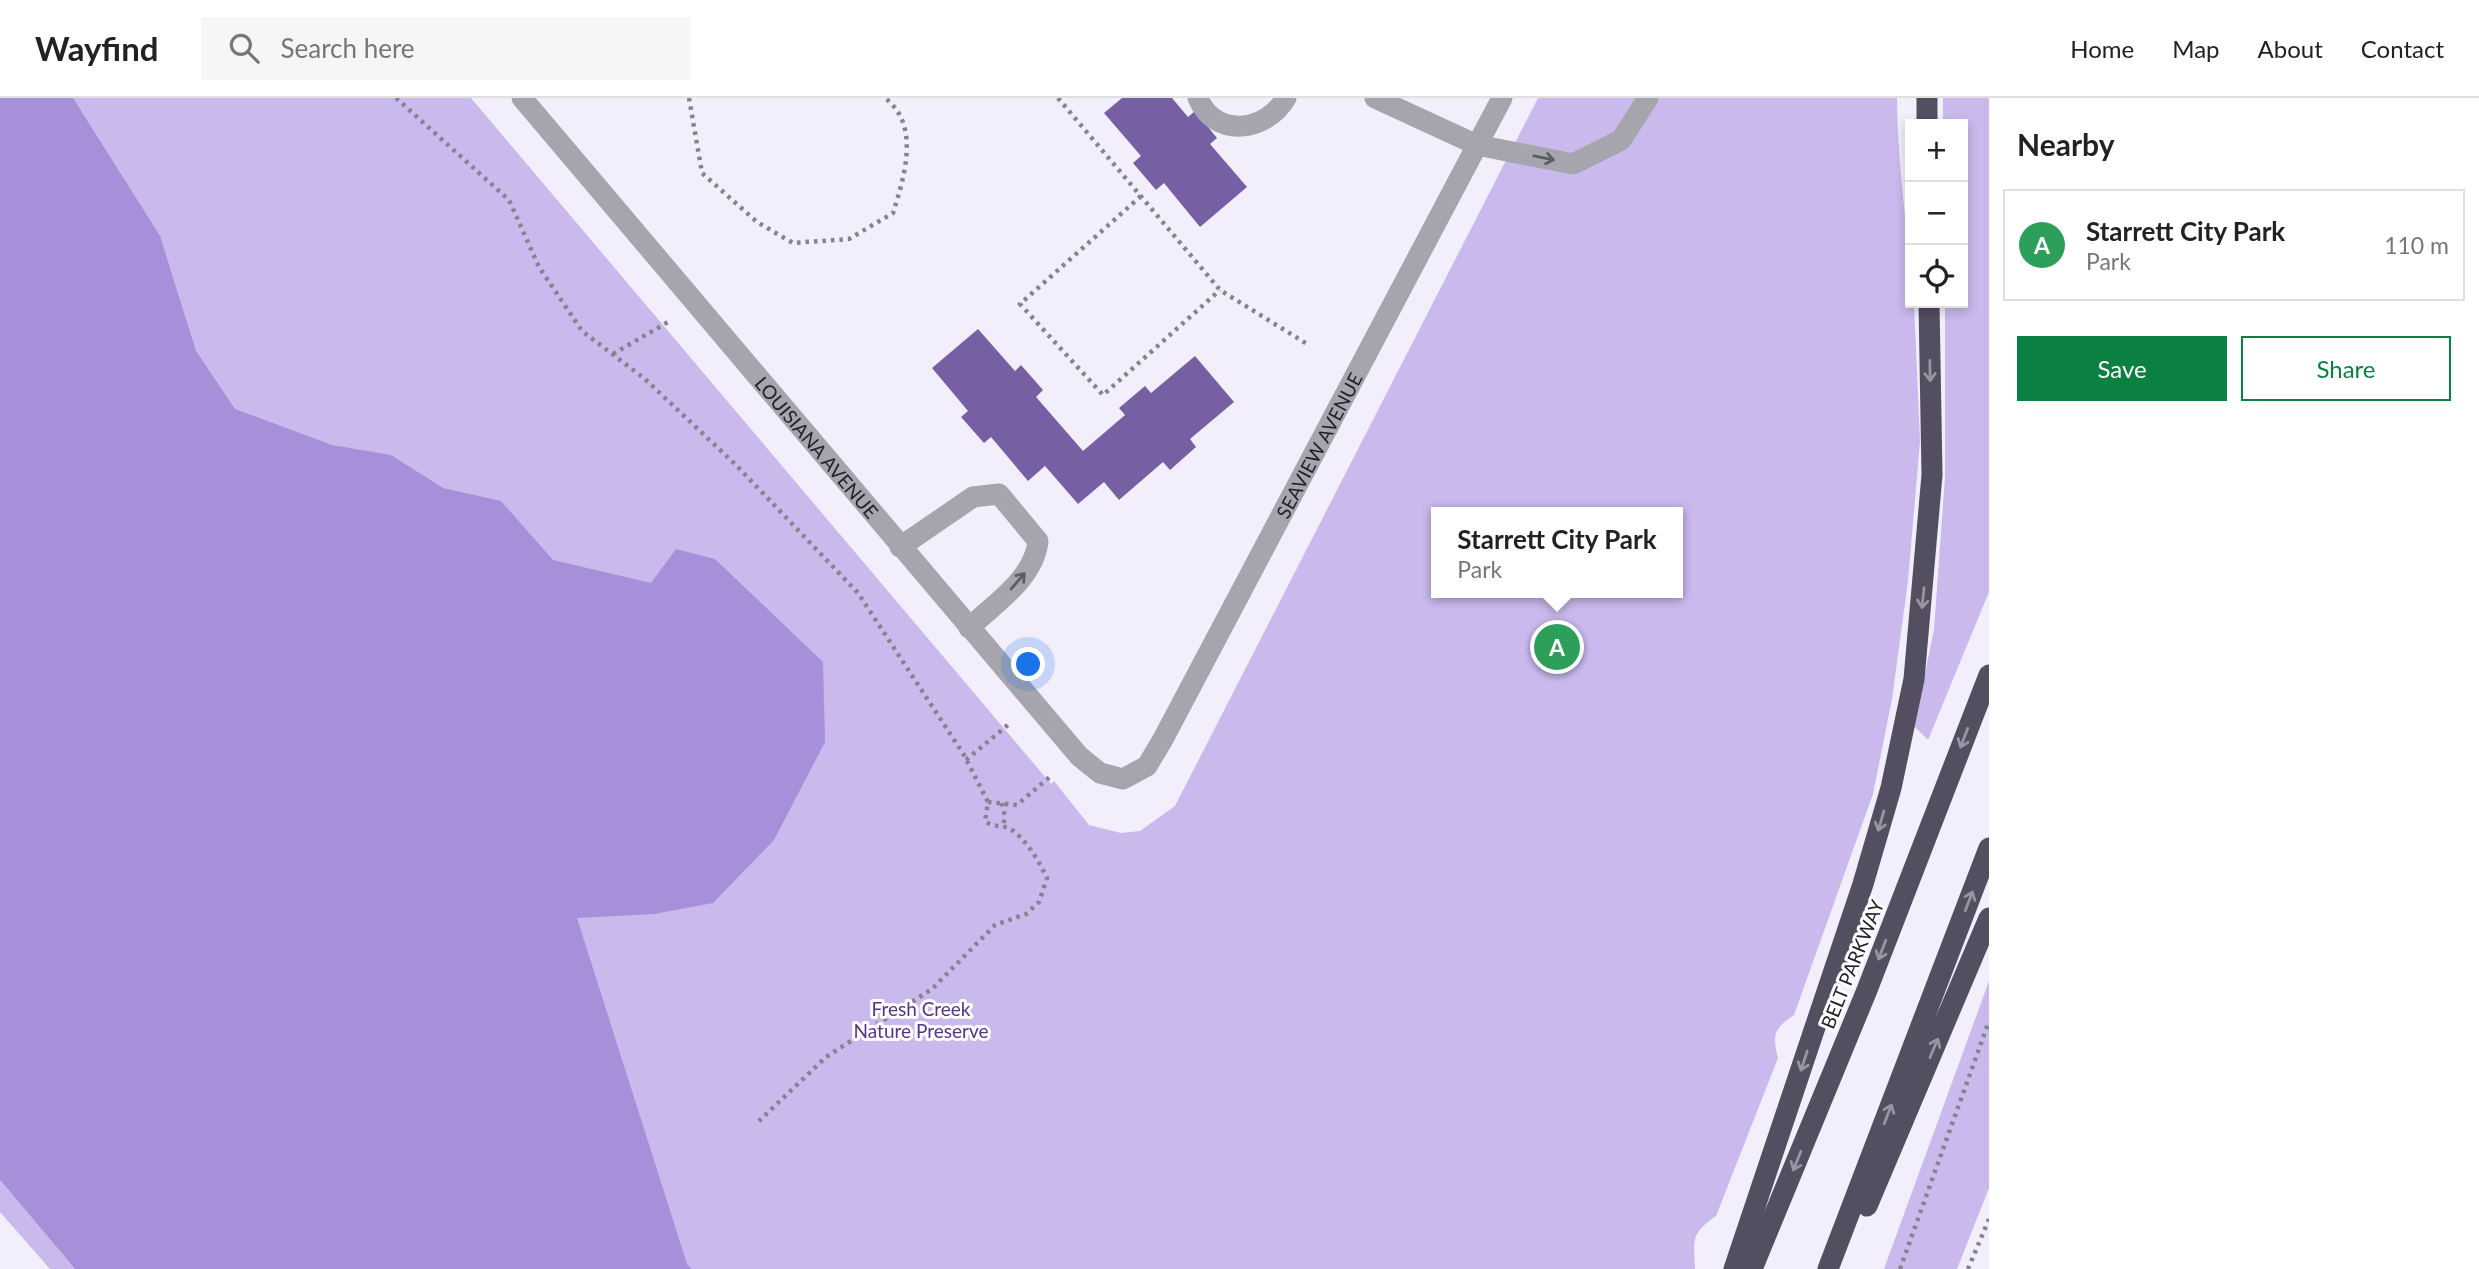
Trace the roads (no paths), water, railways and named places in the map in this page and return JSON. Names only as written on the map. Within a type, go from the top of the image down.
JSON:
[{"type":"highway","points":[[1927,98],[1927,119]]},
{"type":"highway","points":[[1734,1269],[1863,884],[1891,788],[1914,680],[1931,475],[1930,308]]},
{"type":"highway","name":"BELT PARKWAY","points":[[1752,1269],[1861,1002],[1989,675]]},
{"type":"highway","points":[[1828,1269],[1989,848]]},
{"type":"highway","points":[[1840,1269],[1989,918]]},
{"type":"street","name":"LOUISIANA AVENUE","points":[[522,98],[1079,756],[1100,773],[1123,779]]},
{"type":"street","points":[[1198,98],[1211,116],[1239,127],[1268,119],[1286,98]]},
{"type":"street","points":[[1375,98],[1477,145],[1573,164],[1621,140],[1648,98]]},
{"type":"street","name":"SEAVIEW AVENUE","points":[[1123,779],[1147,766],[1162,741],[1502,98]]},
{"type":"street","points":[[900,547],[973,498],[999,494],[1038,541],[1037,553],[1022,580],[969,628]]},
{"type":"place","name":"Starrett City Park","points":[[1557,647]]},
{"type":"park label","name":"Fresh Creek Nature Preserve","points":[[921,1019]]}]
